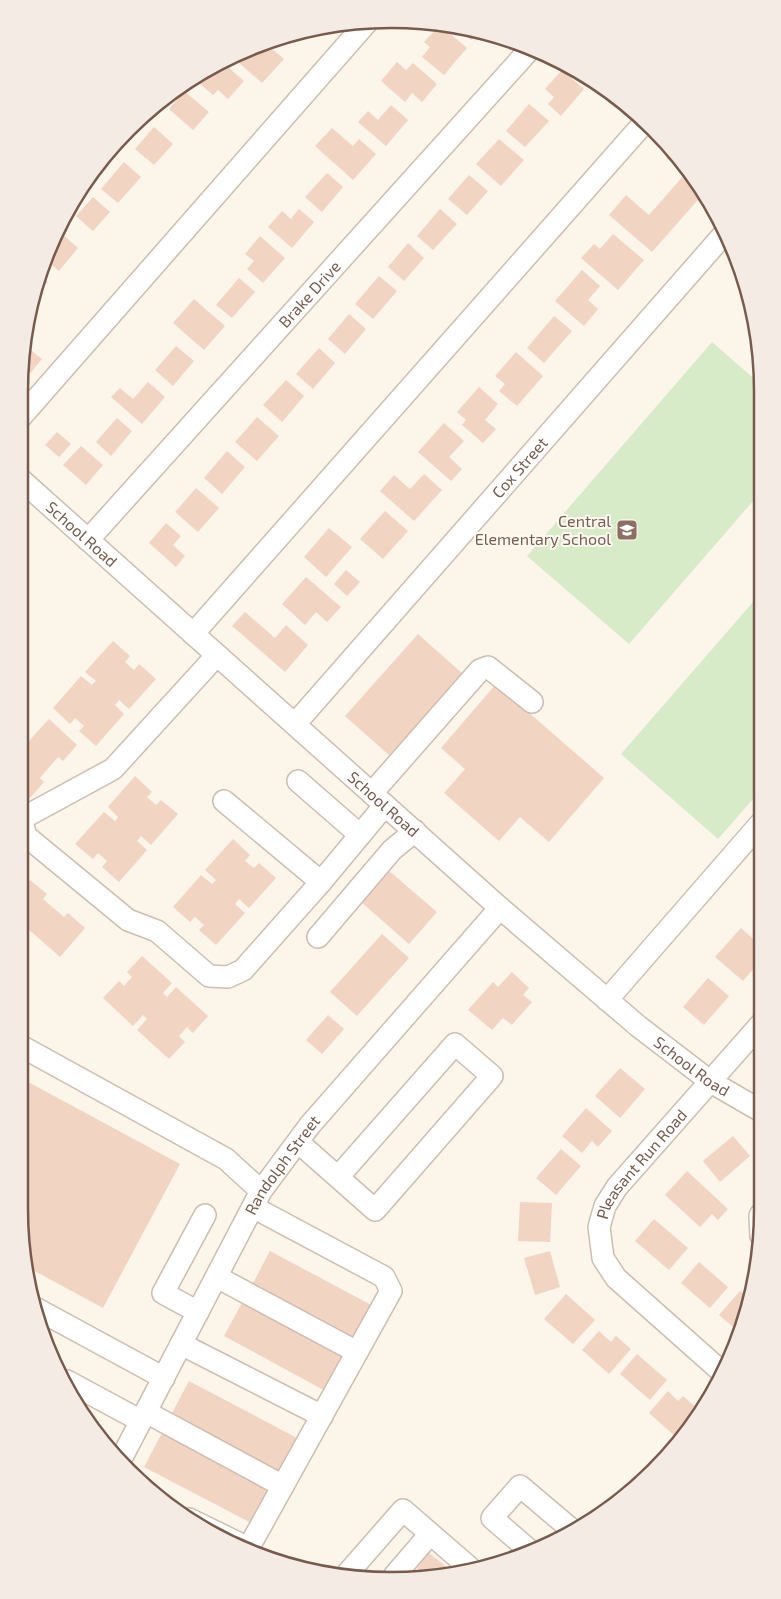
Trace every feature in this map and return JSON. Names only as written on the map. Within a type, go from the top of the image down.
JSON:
[{"type":"street","points":[[28,410],[361,29]]},
{"type":"street","name":"Brake Drive","points":[[88,540],[526,54]]},
{"type":"street","points":[[193,634],[640,127]]},
{"type":"street","name":"Cox Street","points":[[295,724],[720,239]]},
{"type":"street","name":"School Road","points":[[28,486],[500,908],[607,1000],[711,1082],[754,1107]]},
{"type":"street","points":[[28,814],[113,769],[217,655]]},
{"type":"street","points":[[28,838],[128,920],[157,931],[209,976],[228,977],[243,970],[360,836],[378,799],[480,670],[488,668],[532,702]]},
{"type":"street","points":[[298,781],[360,836]]},
{"type":"street","points":[[224,801],[321,882]]},
{"type":"street","points":[[318,937],[392,850],[415,831]]},
{"type":"street","points":[[607,1000],[754,831]]},
{"type":"street","name":"Randolph Street","points":[[123,1454],[257,1199],[310,1126],[500,908]]},
{"type":"street","name":"Pleasant Run Road","points":[[717,1367],[616,1278],[603,1258],[599,1227],[605,1206],[617,1187],[754,1032]]},
{"type":"street","points":[[298,1142],[375,1210],[492,1076],[455,1044],[338,1177]]},
{"type":"street","points":[[28,1051],[226,1159],[257,1199],[384,1277],[390,1292],[251,1544]]},
{"type":"street","points":[[198,1312],[163,1293],[205,1215]]},
{"type":"street","points":[[217,1277],[357,1352]]},
{"type":"street","points":[[43,1312],[164,1378]]},
{"type":"street","points":[[182,1344],[322,1416]]},
{"type":"street","points":[[73,1384],[283,1486]]},
{"type":"street","points":[[524,1546],[492,1518],[520,1486],[567,1526]]},
{"type":"street","points":[[351,1569],[403,1510],[465,1564]]},
{"type":"street","points":[[398,1572],[430,1534]]},
{"type":"green space","points":[[712,342],[753,378],[754,500],[629,644],[527,556]]},
{"type":"green space","points":[[754,601],[754,798],[718,839],[621,754]]},
{"type":"building","points":[[435,31],[449,32],[467,48],[444,75],[422,57],[430,47],[424,42]]},
{"type":"building","points":[[271,48],[284,59],[262,83],[237,62]]},
{"type":"building","points":[[397,62],[406,70],[413,63],[437,84],[422,102],[412,93],[405,102],[381,81]]},
{"type":"building","points":[[227,66],[244,81],[228,99],[218,90],[213,95],[199,83]]},
{"type":"building","points":[[562,71],[584,89],[561,116],[548,104],[554,97],[545,89]]},
{"type":"building","points":[[185,92],[209,112],[193,130],[169,109]]},
{"type":"building","points":[[529,104],[549,121],[525,147],[506,131]]},
{"type":"building","points":[[391,105],[408,120],[386,146],[358,122],[368,111],[378,120]]},
{"type":"building","points":[[154,127],[173,144],[154,165],[135,149]]},
{"type":"building","points":[[332,128],[353,146],[359,139],[376,154],[353,180],[315,146]]},
{"type":"building","points":[[499,139],[524,160],[501,186],[476,164]]},
{"type":"building","points":[[124,162],[141,177],[118,203],[101,189]]},
{"type":"building","points":[[327,173],[343,187],[322,212],[305,197]]},
{"type":"building","points":[[469,175],[488,191],[467,215],[448,199]]},
{"type":"building","points":[[683,177],[699,199],[652,252],[609,215],[626,195],[649,215]]},
{"type":"building","points":[[93,197],[110,212],[93,231],[76,216]]},
{"type":"building","points":[[299,209],[314,222],[292,248],[268,227],[282,211],[291,219]]},
{"type":"building","points":[[440,209],[457,224],[433,250],[417,236]]},
{"type":"building","points":[[613,234],[644,260],[618,290],[581,258],[594,244],[600,249]]},
{"type":"building","points":[[63,235],[78,248],[59,271],[51,264]]},
{"type":"building","points":[[260,236],[285,258],[263,283],[247,269],[254,261],[245,254]]},
{"type":"building","points":[[408,243],[424,258],[404,281],[388,267]]},
{"type":"building","points":[[582,270],[600,286],[588,300],[598,309],[584,326],[555,301]]},
{"type":"building","points":[[379,276],[397,291],[373,319],[355,304]]},
{"type":"building","points":[[239,278],[255,292],[232,318],[216,305]]},
{"type":"building","points":[[194,299],[225,326],[204,350],[173,323]]},
{"type":"building","points":[[349,314],[366,329],[345,354],[328,339]]},
{"type":"building","points":[[554,316],[572,331],[544,363],[527,348]]},
{"type":"building","points":[[176,346],[194,361],[173,386],[155,370]]},
{"type":"building","points":[[319,348],[335,363],[313,389],[296,374]]},
{"type":"building","points":[[30,350],[42,359],[28,376]]},
{"type":"building","points":[[516,352],[543,376],[517,406],[499,391],[505,384],[495,376]]},
{"type":"building","points":[[286,380],[304,396],[282,422],[263,405]]},
{"type":"building","points":[[148,382],[165,397],[142,424],[111,397],[120,388],[133,399]]},
{"type":"building","points":[[479,387],[498,404],[485,420],[496,429],[483,443],[462,425],[466,420],[457,412]]},
{"type":"building","points":[[257,417],[279,436],[257,461],[235,442]]},
{"type":"building","points":[[117,418],[132,431],[111,456],[96,442]]},
{"type":"building","points":[[444,423],[464,441],[449,457],[462,469],[451,481],[418,452]]},
{"type":"building","points":[[57,432],[71,444],[59,457],[45,445]]},
{"type":"building","points":[[81,446],[103,465],[86,485],[63,465]]},
{"type":"building","points":[[227,451],[245,467],[222,494],[204,478]]},
{"type":"building","points":[[424,474],[442,490],[414,521],[380,491],[394,475],[410,489]]},
{"type":"building","points":[[196,488],[219,508],[198,532],[175,512]]},
{"type":"building","points":[[385,511],[408,531],[383,559],[360,539]]},
{"type":"building","points":[[166,523],[181,536],[173,545],[185,556],[176,567],[149,543]]},
{"type":"building","points":[[329,528],[352,547],[326,577],[304,557]]},
{"type":"building","points":[[346,570],[360,582],[347,596],[334,584]]},
{"type":"building","points":[[306,577],[341,607],[327,622],[316,612],[305,625],[282,604]]},
{"type":"building","points":[[245,612],[275,638],[286,625],[308,645],[285,672],[232,626]]},
{"type":"building","points":[[418,634],[463,674],[390,756],[345,716]]},
{"type":"building","points":[[113,641],[130,656],[125,662],[134,670],[139,664],[156,679],[129,709],[119,700],[115,705],[124,714],[96,746],[79,731],[84,726],[75,718],[70,724],[53,708],[81,676],[92,685],[96,681],[85,672]]},
{"type":"building","points":[[496,684],[604,778],[549,842],[520,817],[499,841],[444,793],[465,769],[441,748]]},
{"type":"building","points":[[49,719],[77,745],[63,761],[58,757],[40,778],[44,782],[28,800],[28,742]]},
{"type":"building","points":[[135,776],[152,792],[147,797],[156,805],[161,800],[178,814],[151,845],[141,836],[137,841],[147,850],[119,882],[102,867],[107,861],[98,853],[93,859],[75,844],[104,812],[115,821],[118,817],[108,807]]},
{"type":"building","points":[[233,839],[250,855],[245,861],[254,868],[259,863],[276,878],[249,908],[239,899],[235,904],[245,913],[216,945],[199,930],[204,925],[195,917],[190,922],[173,907],[201,875],[212,884],[216,880],[205,870]]},
{"type":"building","points":[[388,870],[437,912],[409,944],[360,901]]},
{"type":"building","points":[[30,880],[47,894],[43,899],[64,917],[68,913],[85,928],[60,957],[28,929],[28,882]]},
{"type":"building","points":[[741,928],[754,940],[754,968],[743,981],[715,957]]},
{"type":"building","points":[[382,934],[409,958],[357,1016],[330,992]]},
{"type":"building","points":[[142,956],[172,983],[163,993],[167,997],[176,987],[208,1016],[193,1033],[187,1027],[179,1036],[185,1042],[169,1059],[137,1030],[147,1019],[143,1015],[133,1026],[103,998],[119,981],[124,986],[132,977],[127,972]]},
{"type":"building","points":[[512,972],[529,988],[523,995],[532,1002],[512,1025],[503,1018],[492,1030],[468,1010],[493,982],[498,987]]},
{"type":"building","points":[[708,978],[729,996],[704,1025],[683,1007]]},
{"type":"building","points":[[328,1015],[344,1029],[322,1054],[306,1040]]},
{"type":"building","points":[[620,1068],[645,1089],[620,1118],[595,1096]]},
{"type":"building","points":[[28,1082],[180,1164],[103,1308],[33,1270],[28,1232]]},
{"type":"building","points":[[586,1108],[612,1131],[598,1147],[592,1141],[582,1153],[562,1136]]},
{"type":"building","points":[[733,1136],[750,1156],[720,1182],[703,1161]]},
{"type":"building","points":[[561,1149],[581,1166],[556,1195],[536,1178]]},
{"type":"building","points":[[687,1171],[728,1209],[718,1220],[712,1214],[700,1227],[665,1195]]},
{"type":"building","points":[[520,1202],[552,1203],[550,1242],[518,1241]]},
{"type":"building","points":[[654,1219],[688,1248],[669,1270],[635,1241]]},
{"type":"building","points":[[270,1251],[375,1307],[357,1341],[252,1285]]},
{"type":"building","points":[[550,1251],[560,1287],[535,1295],[524,1258]]},
{"type":"building","points":[[699,1262],[728,1287],[710,1308],[681,1283]]},
{"type":"building","points":[[740,1291],[743,1294],[733,1327],[719,1315]]},
{"type":"building","points":[[566,1294],[595,1320],[573,1344],[544,1319]]},
{"type":"building","points":[[243,1301],[348,1358],[329,1393],[224,1336]]},
{"type":"building","points":[[599,1331],[611,1342],[616,1336],[631,1349],[609,1374],[582,1350]]},
{"type":"building","points":[[637,1354],[667,1380],[650,1400],[620,1374]]},
{"type":"building","points":[[189,1381],[297,1438],[279,1472],[171,1415]]},
{"type":"building","points":[[668,1391],[678,1401],[683,1396],[695,1406],[673,1435],[649,1413]]},
{"type":"building","points":[[162,1433],[269,1489],[251,1523],[144,1467]]},
{"type":"building","points":[[429,1553],[447,1567],[420,1570],[417,1568]]},
{"type":"place","name":"Central Elementary School","points":[[627,530]]}]
